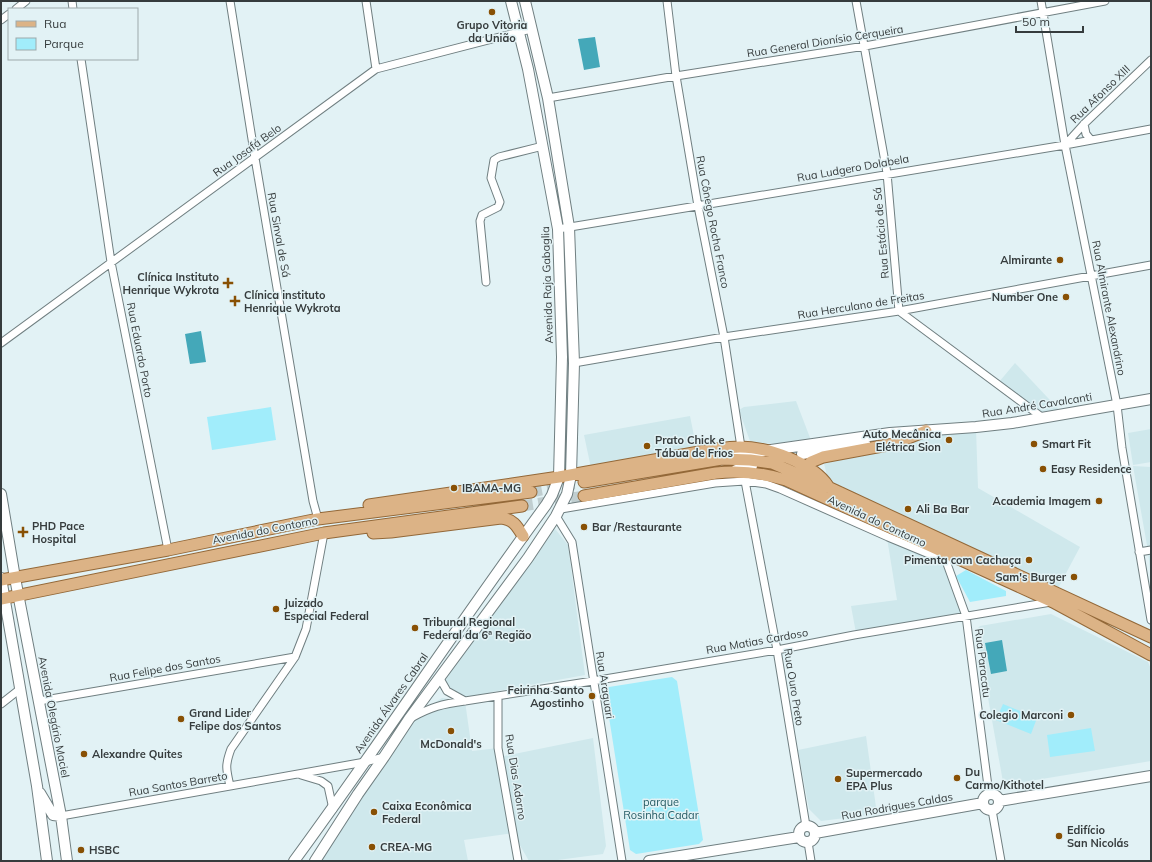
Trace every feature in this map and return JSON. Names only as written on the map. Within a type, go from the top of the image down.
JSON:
[{"type":"main road","name":"Avenida Raja Gabaglia","points":[[511,1],[528,69],[558,229],[562,357],[559,477]]},
{"type":"main road","points":[[315,861],[409,719],[528,558],[558,513],[567,494],[571,475],[574,363],[569,227],[548,98],[525,1]]},
{"type":"main road","points":[[528,69],[533,76],[537,94],[548,98]]},
{"type":"main road","name":"Rua André Cavalcanti","points":[[722,459],[764,451],[890,433],[976,427],[1043,418],[1151,399]]},
{"type":"main road","points":[[808,468],[811,462],[822,457],[893,444],[926,431]]},
{"type":"main road","name":"Rua André Cavalcanti","points":[[802,454],[890,439],[926,431]]},
{"type":"main road","points":[[318,519],[353,508],[559,477],[716,449],[741,447],[781,456],[808,468],[819,475],[830,488]]},
{"type":"main road","name":"Avenida do Contorno","points":[[584,482],[722,459],[750,460],[772,463],[830,488],[1151,637]]},
{"type":"main road","points":[[734,471],[752,466]]},
{"type":"main road","name":"Avenida do Contorno","points":[[584,496],[716,473],[734,471],[769,475],[786,480],[1053,602],[1151,654]]},
{"type":"main road","name":"Avenida Álvares Cabral","points":[[294,861],[333,809],[474,604],[552,495],[559,477]]},
{"type":"main road","name":"Avenida do Contorno","points":[[1,579],[15,578],[168,550],[318,519],[531,492]]},
{"type":"main road","name":"Avenida Olegário Maciel","points":[[1,494],[15,578],[61,816],[67,861]]},
{"type":"main road","name":"Avenida do Contorno","points":[[3,598],[19,596],[324,533],[522,506]]},
{"type":"main road","points":[[324,533],[391,532],[501,518],[509,519],[515,523],[523,536]]},
{"type":"main road","points":[[1,579],[36,786],[47,861]]},
{"type":"main road","points":[[439,677],[445,658],[472,618],[474,604]]},
{"type":"main road","points":[[999,801],[1151,776]]},
{"type":"main road","points":[[36,786],[51,813],[55,816],[61,816]]},
{"type":"main road","points":[[989,794],[994,795],[999,801],[996,808],[992,810],[987,809],[983,803],[984,798],[989,794]]},
{"type":"main road","name":"Rua Rodrigues Caldas","points":[[815,833],[983,803]]},
{"type":"main road","points":[[649,861],[812,839],[815,833],[813,828],[806,826],[800,830],[804,839]]},
{"type":"street","points":[[17,8],[26,1]]},
{"type":"street","name":"Rua Sinval de Sá","points":[[230,1],[313,501],[318,519]]},
{"type":"street","points":[[366,1],[376,69]]},
{"type":"street","name":"Rua Cônego Rocha Franco","points":[[667,1],[676,76],[698,206],[724,337],[741,447]]},
{"type":"street","name":"Rua Estácio de Sá","points":[[856,1],[887,173],[899,311]]},
{"type":"street","name":"Rua Almirante Alexandrino","points":[[1041,1],[1065,145],[1117,405],[1122,448],[1151,620]]},
{"type":"street","name":"Rua General Dionísio Cerqueira","points":[[548,98],[865,46],[1105,1]]},
{"type":"street","name":"Rua Josafá Belo","points":[[1,343],[376,69],[531,30]]},
{"type":"street","name":"Rua Eduardo Porto","points":[[80,60],[111,262],[168,550]]},
{"type":"street","name":"Rua Afonso XIII","points":[[1065,145],[1084,124],[1151,60]]},
{"type":"street","points":[[1084,124],[1086,134],[1091,140]]},
{"type":"street","name":"Rua Ludgero Dolabela","points":[[558,229],[887,173],[1065,145],[1151,129]]},
{"type":"street","points":[[486,282],[480,221],[482,215],[498,207],[500,202],[491,178],[494,160],[499,157],[543,146]]},
{"type":"street","name":"Rua Herculano de Freitas","points":[[574,363],[724,337],[899,311],[1151,265]]},
{"type":"street","points":[[899,311],[1043,418]]},
{"type":"street","name":"Avenida do Contorno","points":[[558,513],[715,484],[745,481],[766,484],[780,489],[888,538],[946,561]]},
{"type":"street","name":"Rua Ouro Preto","points":[[745,481],[777,650],[806,826]]},
{"type":"street","name":"Rua Araguari","points":[[558,513],[572,542],[622,861]]},
{"type":"street","points":[[230,786],[226,770],[231,749],[295,657],[306,629],[324,533]]},
{"type":"street","points":[[1139,552],[1151,550]]},
{"type":"street","name":"Rua Paracatu","points":[[946,561],[966,616],[989,794]]},
{"type":"street","name":"Rua Matias Cardoso","points":[[409,719],[444,703],[593,681],[777,650],[854,634],[1053,602]]},
{"type":"street","name":"Rua Felipe dos Santos","points":[[39,701],[295,657]]},
{"type":"street","points":[[439,677],[447,691],[465,701]]},
{"type":"street","points":[[1,704],[20,689]]},
{"type":"street","name":"Rua Dias Adorno","points":[[498,696],[498,748],[518,861]]},
{"type":"street","name":"Rua Santos Barreto","points":[[61,816],[365,762],[384,757]]},
{"type":"street","name":"Rua Santos Barreto","points":[[299,774],[321,781],[328,786],[333,809]]},
{"type":"street","points":[[992,810],[1001,861]]},
{"type":"street","points":[[804,839],[811,861]]},
{"type":"shaded area","points":[[595,37],[600,67],[584,70],[578,39]]},
{"type":"shaded area","points":[[201,331],[206,362],[190,364],[185,334]]},
{"type":"shaded area","points":[[1015,363],[1064,415],[1043,418],[999,382]]},
{"type":"shaded area","points":[[796,401],[812,443],[751,444],[739,410],[744,407]]},
{"type":"shaded area","points":[[690,416],[697,451],[591,468],[584,435]]},
{"type":"shaded area","points":[[976,429],[978,488],[1080,547],[1056,592],[830,487],[822,456]]},
{"type":"shaded area","points":[[1151,429],[1151,462],[1133,465],[1128,433]]},
{"type":"shaded area","points":[[1133,466],[1151,467],[1151,580],[1148,551]]},
{"type":"shaded area","points":[[551,524],[568,545],[585,675],[492,692],[465,701],[472,751],[498,748],[499,757],[593,738],[606,846],[603,854],[550,861],[529,861],[513,833],[464,840],[468,861],[315,861],[409,719],[442,698],[464,701],[447,691],[439,677]]},
{"type":"shaded area","points":[[887,538],[945,562],[964,615],[856,633],[851,606],[897,600]]},
{"type":"shaded area","name":"Colegio Marconi","points":[[1051,614],[1148,662],[1151,669],[1151,761],[1005,785],[1003,782],[976,630],[980,626]]},
{"type":"shaded area","points":[[1002,640],[1007,671],[991,674],[985,643]]},
{"type":"shaded area","name":"Supermercado EPA Plus","points":[[866,736],[877,814],[821,821],[809,809],[798,750]]},
{"type":"green space","points":[[271,407],[276,440],[212,450],[207,417]]},
{"type":"green space","points":[[966,570],[1006,591],[1006,596],[970,602],[956,576]]},
{"type":"green space","name":"parque Rosinha Cadar","points":[[672,677],[677,681],[703,840],[699,844],[636,854],[630,850],[605,692],[609,687]]},
{"type":"green space","points":[[1003,704],[1037,718],[1031,734],[996,720]]},
{"type":"green space","points":[[1091,728],[1095,751],[1050,757],[1047,735]]},
{"type":"tunnel","points":[[531,492],[584,482]]},
{"type":"tunnel","points":[[522,506],[584,496]]},
{"type":"place","name":"Grupo Vitoria da União","points":[[492,12]]},
{"type":"place","name":"Almirante","points":[[1060,260]]},
{"type":"place","name":"Clínica Instituto Henrique Wykrota","points":[[228,283]]},
{"type":"place","name":"Number One","points":[[1066,297]]},
{"type":"place","name":"Clínica instituto Henrique Wykrota","points":[[235,301]]},
{"type":"place","name":"Auto Mecânica Elétrica Sion","points":[[949,440]]},
{"type":"place","name":"Smart Fit","points":[[1034,444]]},
{"type":"place","name":"Prato Chick e Tábua de Frios","points":[[647,446]]},
{"type":"place","name":"Easy Residence","points":[[1043,469]]},
{"type":"place","name":"IBAMA-MG","points":[[454,488]]},
{"type":"place","name":"Academia Imagem","points":[[1099,501]]},
{"type":"place","name":"Ali Ba Bar","points":[[908,509]]},
{"type":"place","name":"Bar /Restaurante","points":[[584,527]]},
{"type":"place","name":"PHD Pace Hospital","points":[[23,532]]},
{"type":"place","name":"Pimenta com Cachaça","points":[[1029,560]]},
{"type":"place","name":"Sam's Burger","points":[[1074,577]]},
{"type":"place","name":"Juizado Especial Federal","points":[[276,609]]},
{"type":"place","name":"Tribunal Regional Federal da 6ª Região","points":[[415,628]]},
{"type":"place","name":"Feirinha Santo Agostinho","points":[[592,696]]},
{"type":"place","name":"Colegio Marconi","points":[[1071,715]]},
{"type":"place","name":"Grand Lider Felipe dos Santos","points":[[181,719]]},
{"type":"place","name":"McDonald's","points":[[451,731]]},
{"type":"place","name":"Alexandre Quites","points":[[84,754]]},
{"type":"place","name":"Du Carmo/Kithotel","points":[[957,778]]},
{"type":"place","name":"Supermercado EPA Plus","points":[[838,779]]},
{"type":"place","name":"Caixa Econômica Federal","points":[[374,812]]},
{"type":"place","name":"Edifício San Nicolás","points":[[1059,836]]},
{"type":"place","name":"CREA-MG","points":[[372,847]]},
{"type":"place","name":"HSBC","points":[[81,850]]}]
